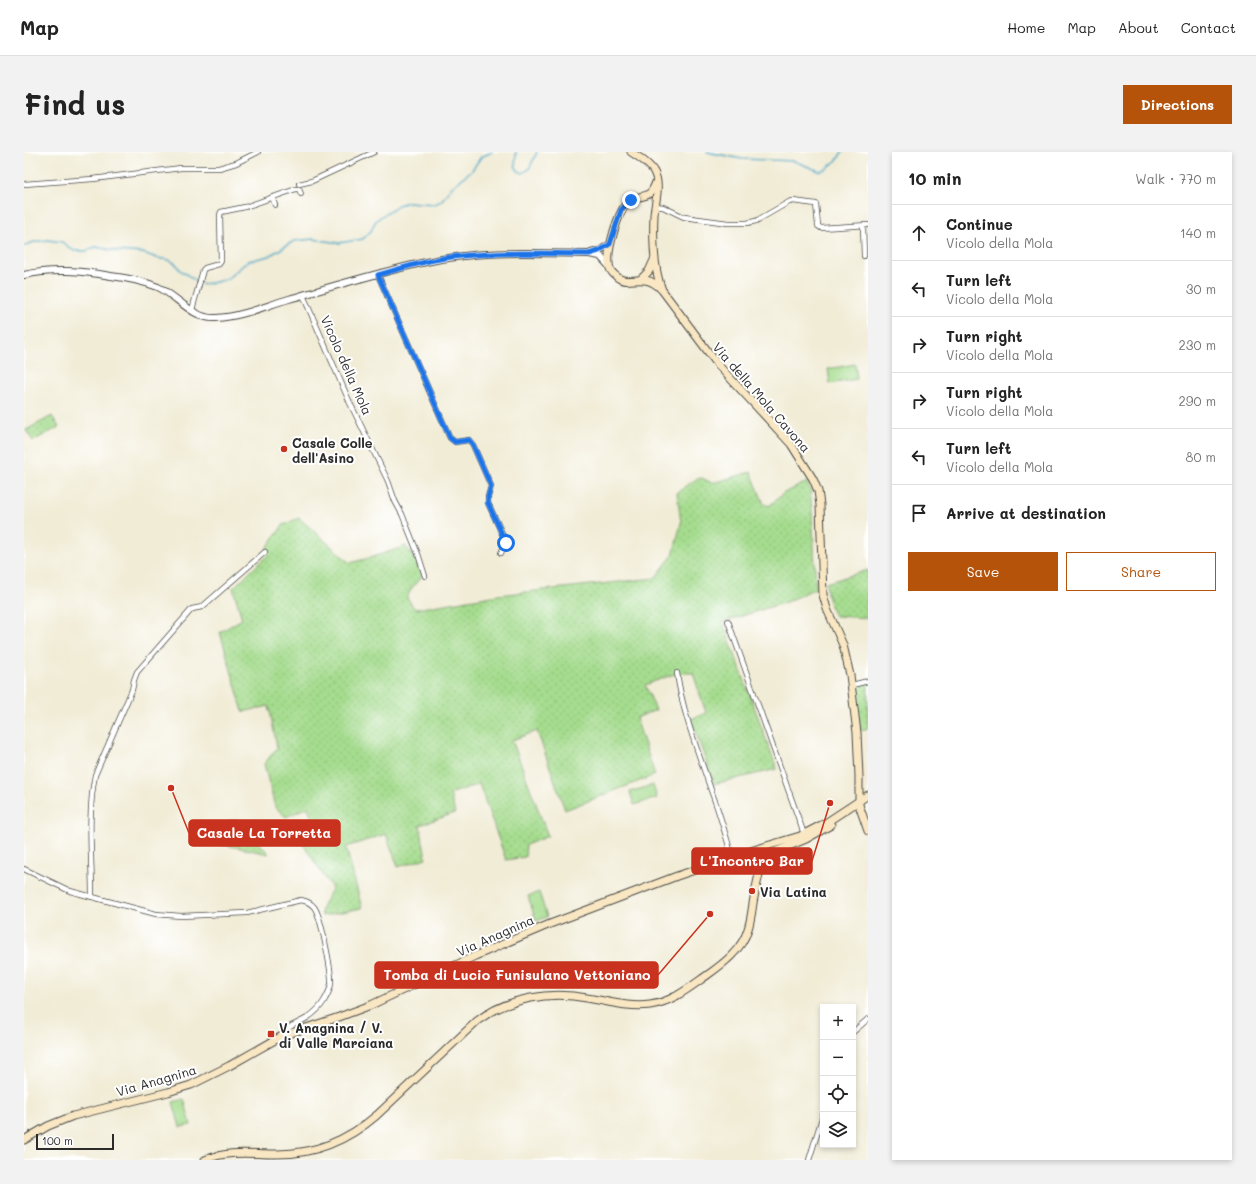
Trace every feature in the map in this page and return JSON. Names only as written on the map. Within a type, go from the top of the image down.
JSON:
[{"type":"main road","points":[[631,152],[651,168],[656,180],[654,188],[650,194],[629,201],[621,210],[610,244],[609,266],[617,278],[622,280],[641,279],[651,281],[661,289]]},
{"type":"main road","name":"Via della Mola Cavona","points":[[656,180],[655,257],[661,289],[718,365],[791,444],[815,482],[820,505],[824,598],[827,609],[843,645],[852,685],[857,733],[859,803],[868,831]]},
{"type":"main road","points":[[638,198],[645,198],[651,203],[655,210]]},
{"type":"main road","points":[[641,279],[653,265],[655,257]]},
{"type":"main road","name":"Via Anagnina","points":[[756,885],[765,862],[772,853],[816,834],[868,795]]},
{"type":"main road","name":"Via Anagnina","points":[[24,1140],[48,1126],[72,1116],[168,1092],[195,1083],[229,1066],[282,1036],[361,1009],[475,956],[550,924],[712,864],[804,834],[859,803],[868,800]]},
{"type":"main road","name":"Via Anagnina","points":[[205,1160],[230,1153],[283,1154],[306,1152],[325,1146],[351,1134],[377,1115],[477,1021],[490,1012],[507,1005],[532,998],[555,995],[580,996],[636,1006],[654,1004],[672,999],[711,973],[728,958],[738,948],[748,930],[762,855],[759,853],[712,864]]},
{"type":"street","points":[[24,184],[93,179],[181,168],[219,168],[236,163],[258,152]]},
{"type":"street","points":[[299,184],[312,181],[374,152]]},
{"type":"street","points":[[192,310],[201,274],[204,269],[217,265],[221,261],[221,212],[245,207],[296,188],[299,189],[301,194]]},
{"type":"street","points":[[272,197],[275,205]]},
{"type":"street","points":[[655,210],[663,208],[684,217],[728,223],[747,223],[756,221],[784,204],[793,201],[816,204],[818,226],[821,228],[866,226],[864,256]]},
{"type":"street","points":[[589,254],[599,251],[610,244]]},
{"type":"street","points":[[24,274],[74,271],[134,279],[159,288],[202,316],[217,318],[241,314],[303,295],[427,262],[451,258],[513,253],[589,254],[600,256],[609,266]]},
{"type":"street","points":[[378,275],[450,438],[455,442],[469,440],[473,445],[491,486],[488,503],[506,542],[501,553]]},
{"type":"street","name":"Vicolo della Mola","points":[[303,295],[350,403],[388,481],[418,554],[425,576]]},
{"type":"street","points":[[92,897],[91,803],[95,775],[132,690],[137,672],[192,609],[202,607],[265,552]]},
{"type":"street","points":[[728,621],[804,834]]},
{"type":"street","points":[[677,673],[688,721],[714,796],[732,857]]},
{"type":"street","points":[[852,685],[868,681]]},
{"type":"street","points":[[24,869],[70,891],[156,914],[181,916],[247,913],[301,900],[308,902],[314,907],[318,917],[330,971],[330,987],[327,996],[319,1008],[307,1018],[288,1027],[282,1036]]},
{"type":"street","points":[[856,1029],[868,1019]]},
{"type":"street","points":[[809,1160],[820,1125]]},
{"type":"green space","points":[[855,364],[857,379],[830,384],[828,369]]},
{"type":"green space","points":[[52,416],[59,427],[33,441],[26,430]]},
{"type":"green space","points":[[751,472],[764,504],[769,506],[784,493],[807,482],[810,489],[812,509],[816,588],[786,602],[723,622],[777,769],[714,784],[691,719],[706,713],[693,673],[677,673],[645,685],[656,710],[636,718],[655,775],[565,810],[537,731],[512,740],[548,836],[526,845],[525,857],[506,860],[479,784],[450,794],[455,813],[420,825],[426,858],[398,867],[386,834],[346,847],[362,908],[322,916],[321,912],[323,905],[332,888],[299,838],[315,827],[308,807],[286,817],[275,807],[264,764],[277,748],[269,706],[243,712],[220,632],[242,619],[233,588],[268,555],[266,549],[283,525],[299,518],[350,563],[406,546],[420,567],[422,576],[411,589],[407,598],[415,609],[498,595],[655,578],[673,555],[681,523],[677,493],[696,479],[702,478],[712,483]]},
{"type":"green space","points":[[868,570],[868,618],[835,616],[831,608],[826,583]]},
{"type":"green space","points":[[868,683],[868,728],[860,731],[855,687]]},
{"type":"green space","points":[[653,785],[657,798],[634,805],[630,792]]},
{"type":"green space","points":[[239,820],[269,854],[220,844],[228,821]]},
{"type":"green space","points":[[539,892],[547,917],[536,921],[528,896]]},
{"type":"green space","points":[[184,1099],[191,1125],[180,1127],[173,1102]]},
{"type":"waterway","points":[[201,284],[227,279],[248,261],[269,256],[294,241],[313,239],[339,243],[363,239],[371,231],[375,222],[379,218],[398,205],[408,202],[434,204],[441,201],[451,188],[472,170],[481,157],[492,152]]},
{"type":"waterway","points":[[516,152],[516,167],[517,170],[523,173],[529,169],[537,152]]},
{"type":"waterway","points":[[707,152],[742,159],[794,161],[819,171],[826,169],[837,160],[842,152]]},
{"type":"waterway","points":[[24,246],[34,242],[48,240],[62,242],[74,251],[86,251],[96,247],[117,251],[143,253],[169,260],[176,264],[180,270],[198,282]]},
{"type":"place","name":"Casale Colle dell'Asino","points":[[284,449]]},
{"type":"place","name":"Casale La Torretta","points":[[171,788]]},
{"type":"place","name":"L'Incontro Bar","points":[[830,803]]},
{"type":"place","name":"Via Latina","points":[[752,891]]},
{"type":"place","name":"Tomba di Lucio Funisulano Vettoniano","points":[[710,914]]},
{"type":"place","name":"V. Anagnina / V. di Valle Marciana","points":[[271,1034]]},
{"type":"route","points":[[506,543],[488,503],[491,486],[473,445],[469,440],[455,442],[450,438],[378,275],[427,262],[451,258],[513,253],[589,254],[604,249],[610,244],[621,210],[626,203],[631,200]]}]
